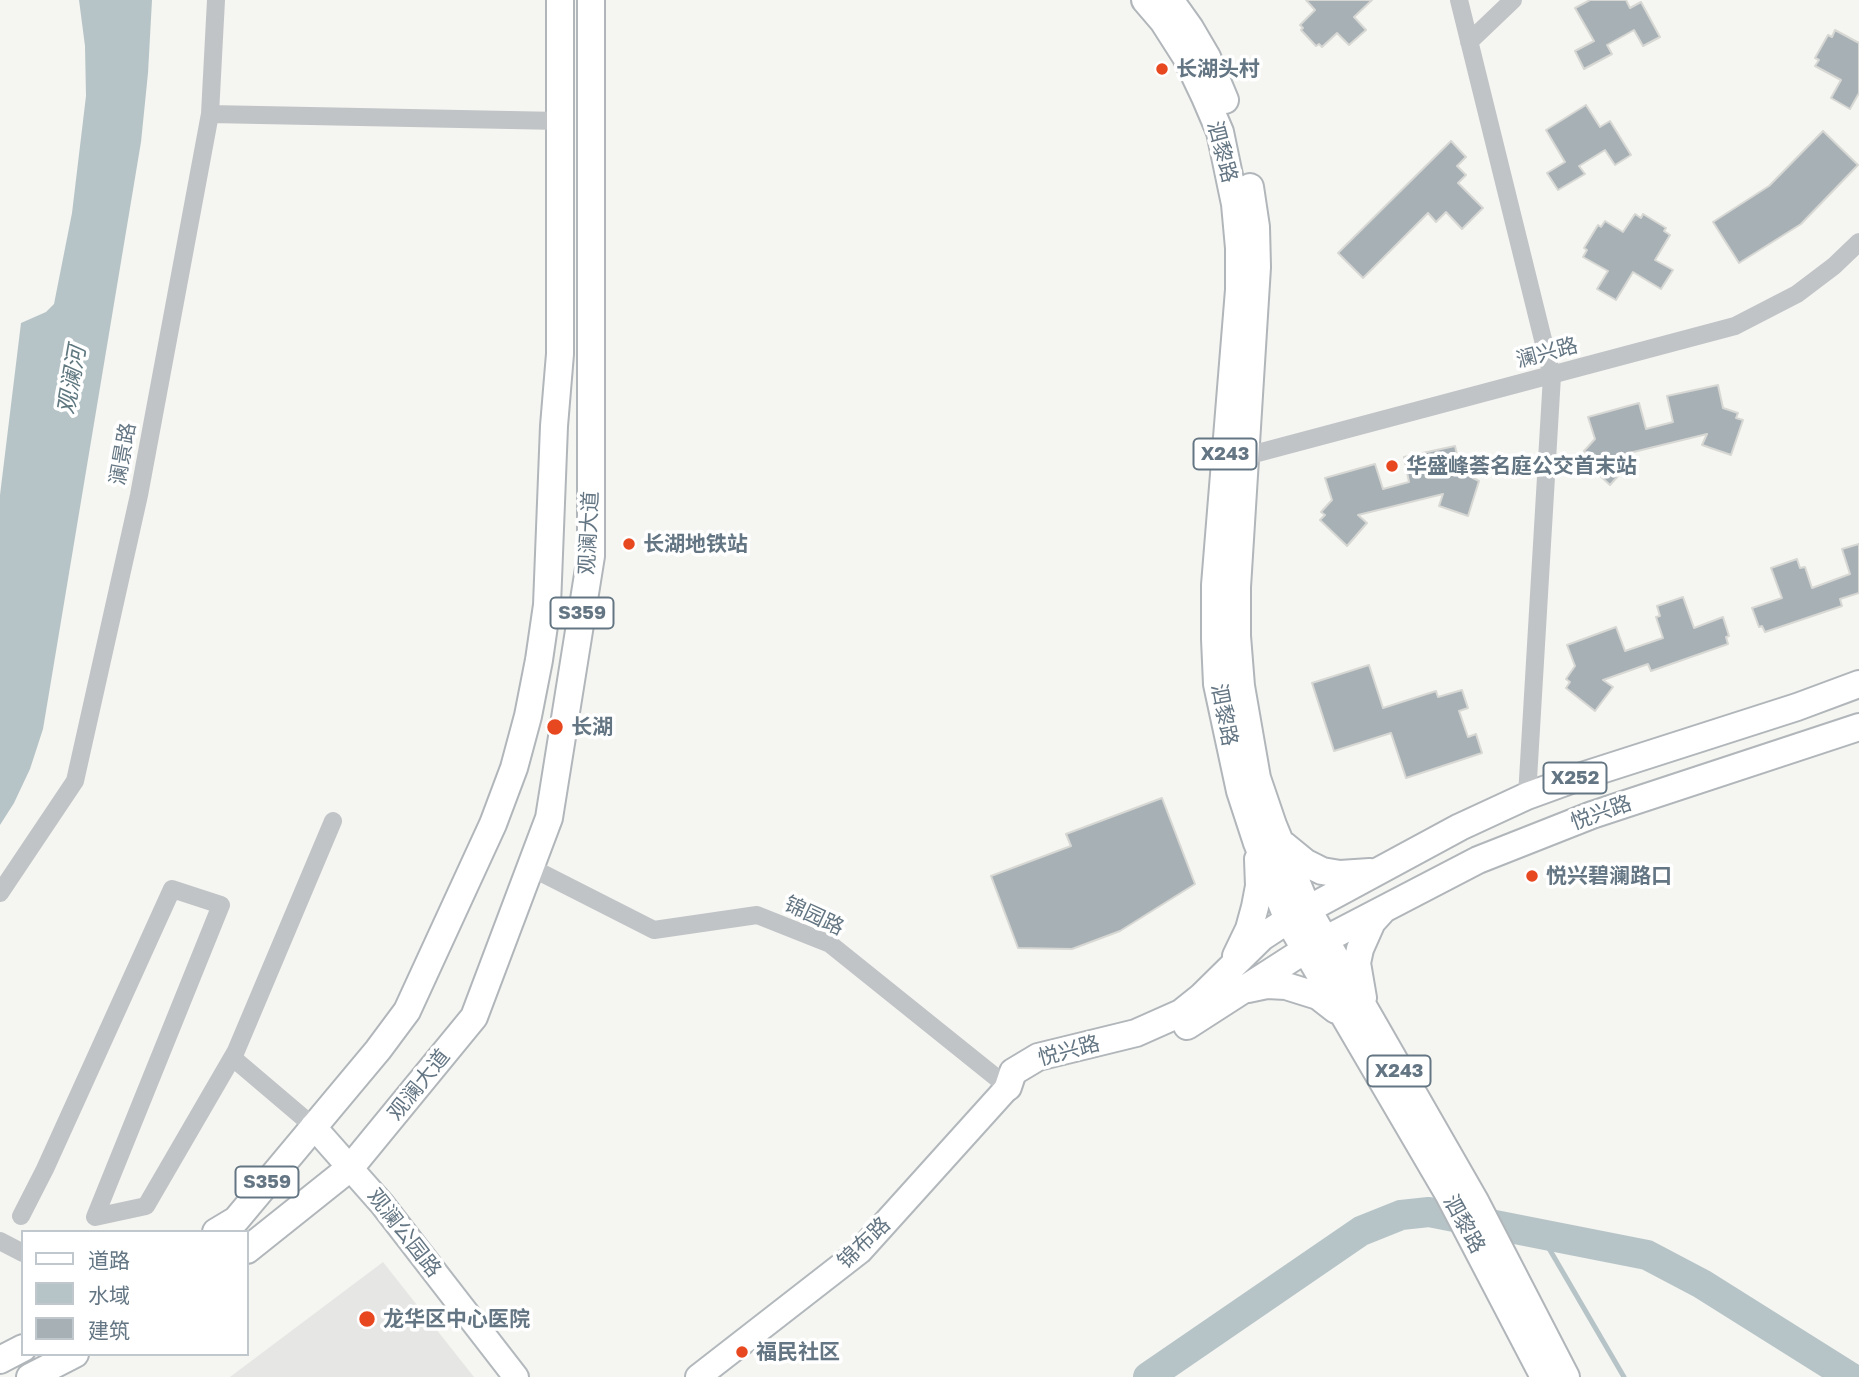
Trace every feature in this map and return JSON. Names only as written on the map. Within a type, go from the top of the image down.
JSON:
[{"type":"main road","name":"观澜大道","points":[[219,1230],[236,1220],[378,1050],[407,1010],[493,824],[514,768],[528,716],[547,606],[554,426],[560,354],[560,0]]},
{"type":"main road","name":"观澜大道","points":[[248,1249],[351,1167],[474,1017],[549,818],[591,556],[591,0]]},
{"type":"main road","name":"泗黎路","points":[[1146,0],[1186,57],[1205,97],[1220,132],[1236,204],[1239,290],[1235,459]]},
{"type":"main road","name":"泗黎路","points":[[1170,0],[1207,57],[1223,94],[1244,159],[1252,196],[1257,267],[1235,459],[1215,585],[1217,684],[1240,791],[1268,841],[1298,915],[1357,1019],[1449,1195],[1486,1244],[1566,1377]]},
{"type":"main road","name":"悦兴路","points":[[1008,1087],[1013,1072],[1038,1057],[1136,1033],[1181,1013],[1262,937],[1460,827],[1527,796],[1582,776],[1797,707],[1859,684]]},
{"type":"main road","name":"悦兴路","points":[[1008,1087],[1028,1072],[1047,1065],[1129,1048],[1169,1035],[1191,1024],[1315,945],[1478,860],[1592,815],[1859,727]]},
{"type":"main road","points":[[1227,970],[1249,929],[1268,841],[1322,871],[1340,874],[1382,869]]},
{"type":"main road","points":[[1231,998],[1248,989],[1267,985],[1286,986],[1318,996],[1357,1019],[1362,994],[1357,963],[1364,937],[1372,922],[1386,908]]},
{"type":"main road","name":"泗黎路","points":[[1357,1019],[1475,1201],[1486,1244],[1544,1377]]},
{"type":"main road","name":"锦布路","points":[[698,1377],[860,1251],[1008,1087]]},
{"type":"main road","name":"观澜公园路","points":[[313,1126],[351,1167],[516,1377]]},
{"type":"main road","points":[[30,1377],[70,1357]]},
{"type":"street","name":"澜景路","points":[[0,893],[75,781],[138,495],[210,114],[216,0]]},
{"type":"street","points":[[1459,0],[1552,376],[1527,796]]},
{"type":"street","points":[[1469,43],[1513,0]]},
{"type":"street","points":[[210,114],[560,121]]},
{"type":"street","name":"澜兴路","points":[[1235,459],[1713,333],[1756,317],[1816,281],[1859,242]]},
{"type":"street","points":[[313,1126],[233,1058],[333,821]]},
{"type":"street","name":"锦园路","points":[[530,867],[654,930],[757,915],[830,944],[1008,1087]]},
{"type":"street","points":[[21,1216],[172,889],[221,905],[95,1217],[146,1206],[236,1051]]},
{"type":"street","points":[[0,1241],[21,1252]]},
{"type":"shaded area","name":"龙华区中心医院","points":[[383,1262],[474,1377],[230,1377]]},
{"type":"water","name":"观澜河","points":[[79,0],[152,0],[148,73],[141,142],[43,729],[30,769],[0,825],[0,495],[21,323],[46,312],[54,304],[72,213],[86,96],[85,46]]},
{"type":"building","points":[[1306,0],[1372,0],[1354,17],[1366,30],[1349,45],[1337,33],[1322,47],[1319,44],[1316,46],[1301,30],[1303,28],[1300,25],[1315,10]]},
{"type":"building","points":[[1590,0],[1626,0],[1630,8],[1641,2],[1660,37],[1643,46],[1634,30],[1607,45],[1612,54],[1584,69],[1575,51],[1594,41],[1575,8]]},
{"type":"building","points":[[1835,30],[1859,43],[1859,93],[1850,109],[1831,98],[1841,80],[1815,66],[1819,60],[1815,58],[1828,35],[1832,37]]},
{"type":"building","points":[[1586,105],[1600,127],[1610,121],[1631,155],[1615,165],[1605,150],[1579,166],[1585,174],[1558,190],[1547,173],[1565,162],[1546,130]]},
{"type":"building","points":[[1823,131],[1858,165],[1801,224],[1739,263],[1713,222],[1769,186]]},
{"type":"building","points":[[1451,141],[1466,157],[1457,166],[1466,175],[1458,183],[1483,208],[1462,229],[1446,212],[1436,222],[1428,213],[1363,278],[1338,253]]},
{"type":"building","points":[[1635,214],[1641,218],[1643,214],[1666,228],[1664,231],[1670,235],[1655,260],[1673,270],[1661,289],[1633,272],[1616,300],[1597,289],[1608,271],[1583,257],[1587,250],[1584,248],[1598,225],[1601,227],[1605,221],[1623,232]]},
{"type":"building","points":[[1718,385],[1723,408],[1738,413],[1736,418],[1743,420],[1731,455],[1702,445],[1707,434],[1621,455],[1630,463],[1610,485],[1583,460],[1588,455],[1584,451],[1595,439],[1588,417],[1639,403],[1646,429],[1673,422],[1667,396]]},
{"type":"building","points":[[1455,446],[1460,468],[1475,473],[1473,478],[1479,481],[1468,516],[1439,506],[1443,494],[1358,515],[1367,523],[1347,546],[1320,520],[1325,515],[1321,512],[1332,500],[1325,478],[1375,464],[1383,489],[1409,482],[1404,457]]},
{"type":"building","points":[[1859,544],[1859,593],[1840,599],[1842,606],[1765,632],[1762,626],[1759,627],[1752,608],[1782,598],[1771,568],[1797,559],[1800,568],[1805,567],[1812,588],[1850,574],[1842,549]]},
{"type":"building","points":[[1683,597],[1694,628],[1723,617],[1729,636],[1726,637],[1728,644],[1651,671],[1648,664],[1603,680],[1613,687],[1595,711],[1566,688],[1570,682],[1566,679],[1575,666],[1567,645],[1616,627],[1625,651],[1663,638],[1656,617],[1660,616],[1657,606]]},
{"type":"building","points":[[1369,665],[1383,708],[1436,691],[1438,697],[1462,690],[1468,708],[1459,711],[1468,737],[1476,734],[1482,753],[1406,778],[1391,733],[1334,751],[1312,683]]},
{"type":"building","points":[[1162,798],[1195,884],[1120,931],[1072,949],[1018,948],[991,876],[1071,846],[1066,834]]},
{"type":"waterway","points":[[1148,1377],[1361,1231],[1401,1215],[1429,1212],[1647,1255],[1702,1284],[1850,1377]]},
{"type":"waterway","points":[[1540,1233],[1624,1377]]},
{"type":"place","name":"长湖头村","points":[[1162,69]]},
{"type":"place","name":"华盛峰荟名庭公交首末站","points":[[1392,466]]},
{"type":"place","name":"长湖地铁站","points":[[629,544]]},
{"type":"place","name":"长湖","points":[[555,727]]},
{"type":"place","name":"悦兴碧澜路口","points":[[1532,876]]},
{"type":"place","name":"龙华区中心医院","points":[[367,1319]]},
{"type":"place","name":"福民社区","points":[[742,1352]]}]
